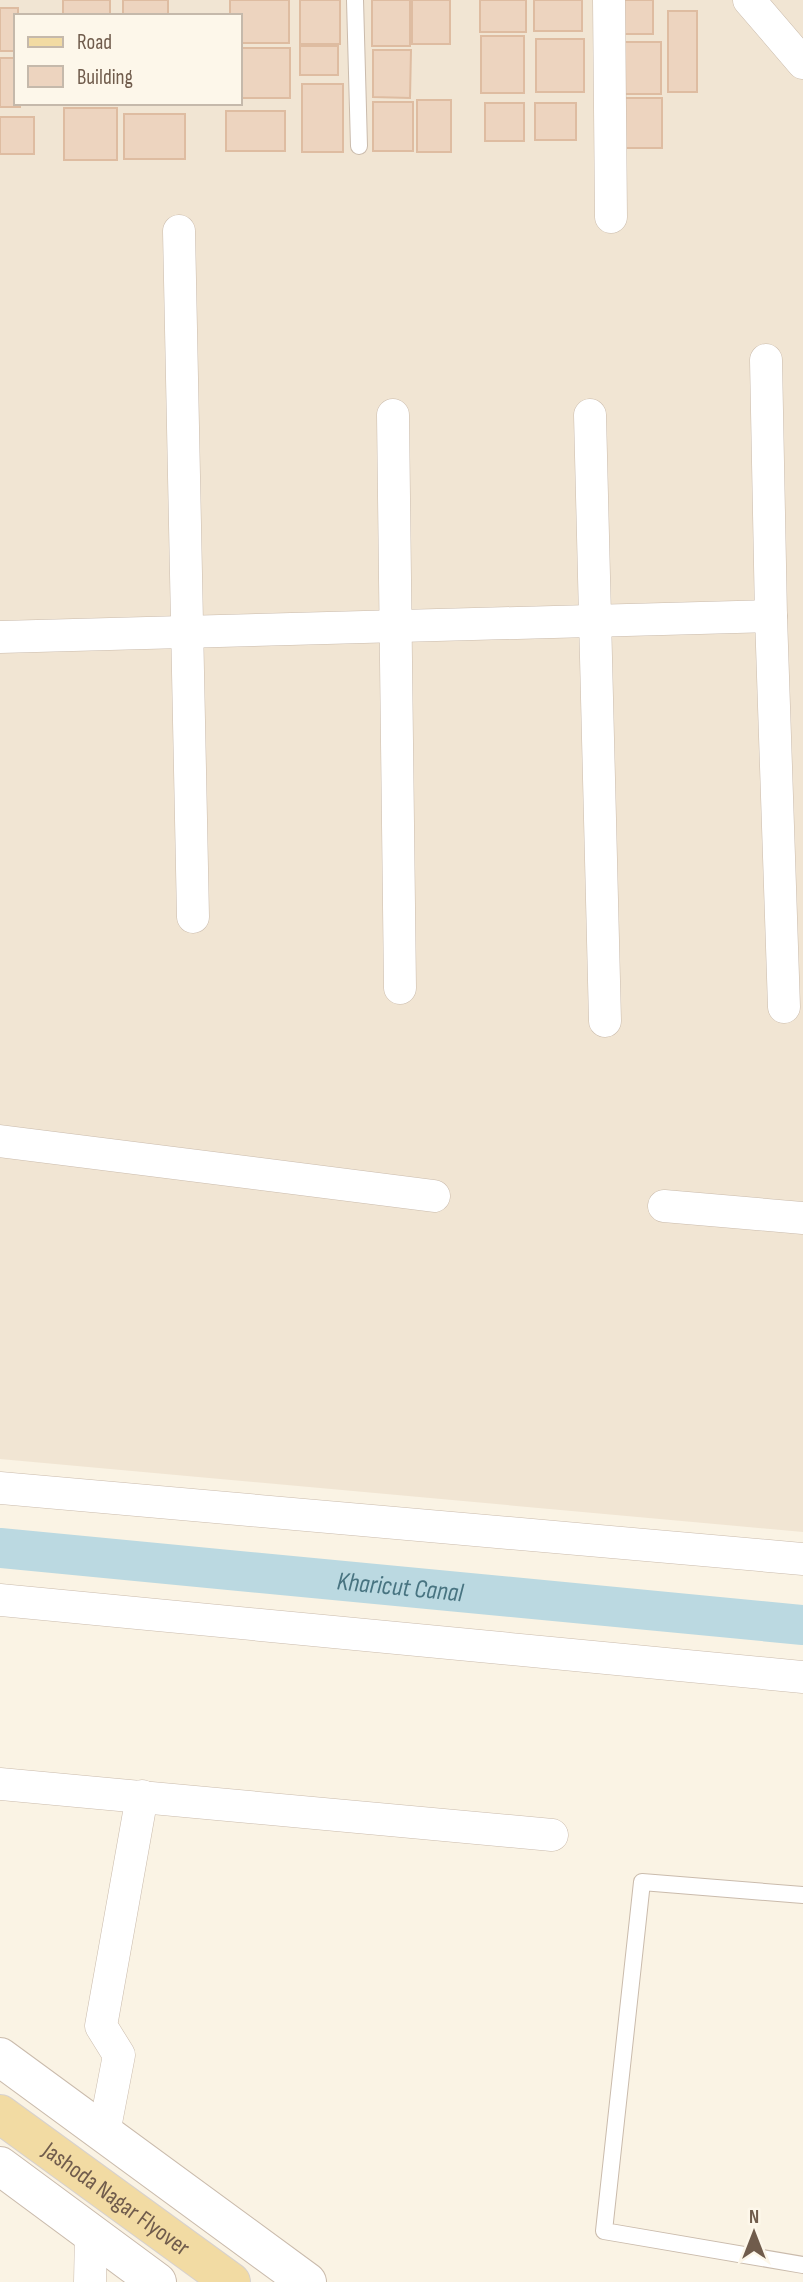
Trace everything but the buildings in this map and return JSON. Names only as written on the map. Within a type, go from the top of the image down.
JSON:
[{"type":"main road","name":"Jashoda Nagar Flyover","points":[[0,2114],[231,2282]]},
{"type":"street","points":[[609,0],[611,217]]},
{"type":"street","points":[[749,0],[803,46]]},
{"type":"street","points":[[179,231],[193,917]]},
{"type":"street","points":[[766,360],[771,616],[791,861],[784,1007]]},
{"type":"street","points":[[393,415],[400,988]]},
{"type":"street","points":[[590,415],[605,1021]]},
{"type":"street","points":[[0,637],[771,616]]},
{"type":"street","points":[[0,1141],[434,1196]]},
{"type":"street","points":[[664,1206],[803,1218]]},
{"type":"street","points":[[0,1488],[803,1559]]},
{"type":"street","points":[[0,1600],[803,1677]]},
{"type":"street","points":[[0,1784],[552,1835]]},
{"type":"street","points":[[104,2133],[119,2055],[101,2026],[142,1796]]},
{"type":"street","points":[[0,2057],[307,2282]]},
{"type":"street","points":[[0,2166],[157,2282]]},
{"type":"street","points":[[90,2282],[91,2233]]},
{"type":"lane","points":[[355,0],[359,146]]},
{"type":"lane","points":[[803,1895],[642,1882],[604,2231],[803,2265]]},
{"type":"shaded area","points":[[0,0],[803,0],[803,1532],[0,1459]]},
{"type":"waterway","name":"Kharicut Canal","points":[[0,1548],[803,1625]]}]
